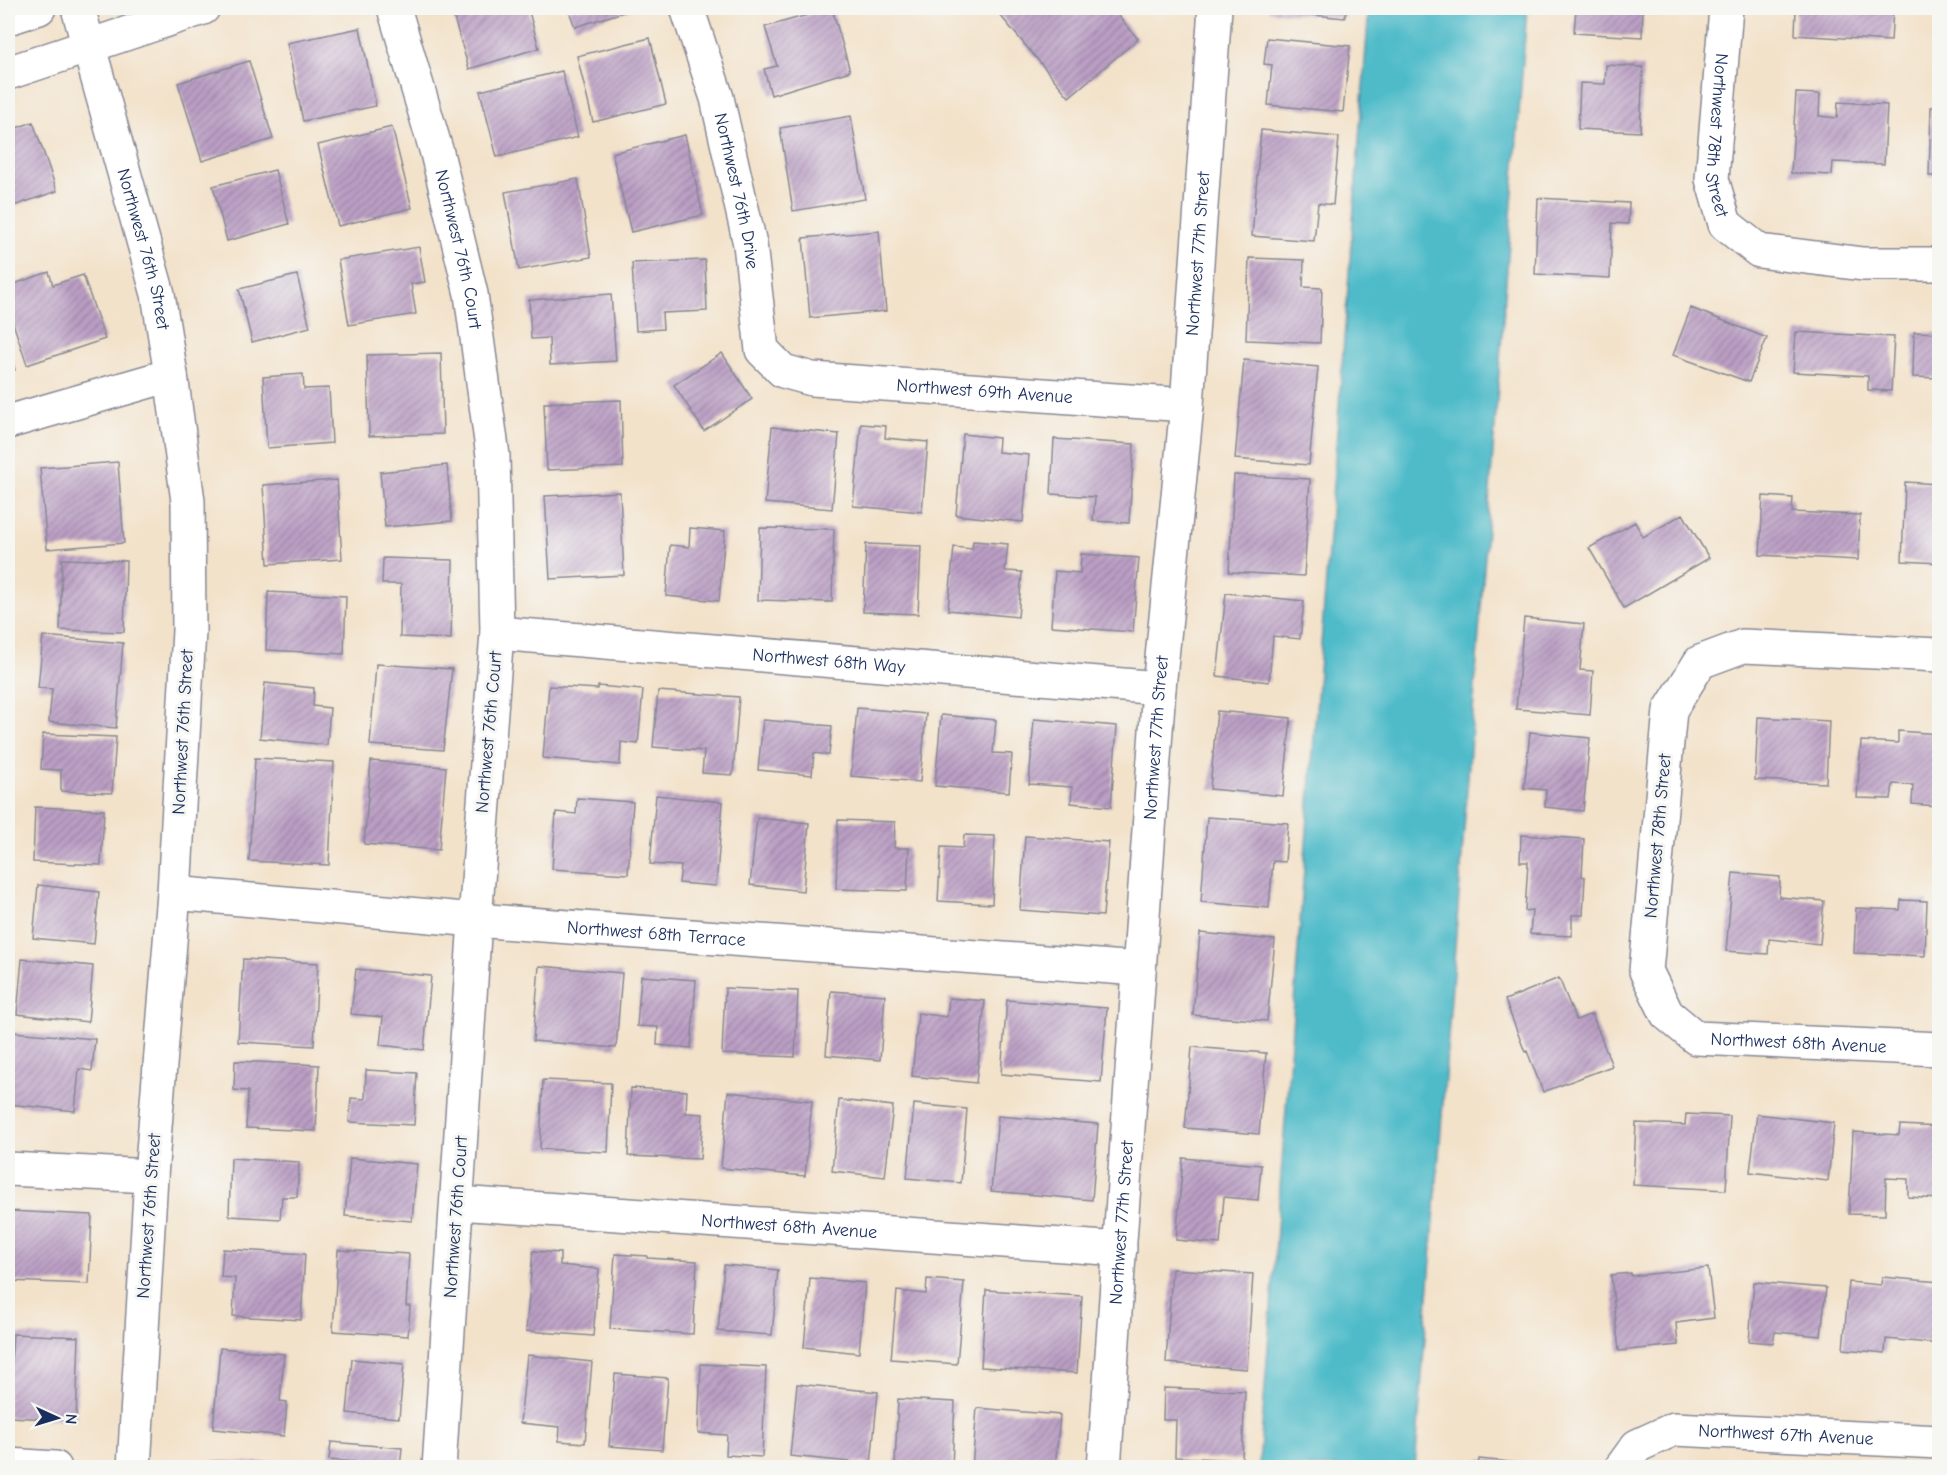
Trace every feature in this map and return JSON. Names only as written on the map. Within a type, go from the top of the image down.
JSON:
[{"type":"street","points":[[8,18],[39,8]]},
{"type":"street","name":"Northwest 76th Street","points":[[78,8],[158,294],[188,501],[189,631],[174,893],[151,1176],[134,1467]]},
{"type":"street","points":[[8,73],[203,8]]},
{"type":"street","name":"Northwest 76th Court","points":[[394,8],[437,153],[471,294],[493,456],[497,633],[474,920],[458,1203],[439,1467]]},
{"type":"street","name":"Northwest 76th Drive","points":[[687,8],[717,98],[750,244],[762,350],[783,371]]},
{"type":"street","name":"Northwest 77th Street","points":[[1104,1467],[1159,688],[1187,405],[1215,8]]},
{"type":"street","name":"Northwest 78th Street","points":[[1726,8],[1712,179],[1725,224],[1760,251],[1863,264],[1940,264]]},
{"type":"street","name":"Northwest 69th Avenue","points":[[783,371],[812,379],[1187,405]]},
{"type":"street","points":[[8,422],[171,375]]},
{"type":"street","name":"Northwest 68th Way","points":[[497,633],[1159,688]]},
{"type":"street","name":"Northwest 78th Street","points":[[1667,1014],[1646,971],[1667,734],[1670,710],[1700,662],[1743,646],[1940,655]]},
{"type":"street","name":"Northwest 68th Terrace","points":[[174,893],[474,920],[1139,969]]},
{"type":"street","name":"Northwest 68th Avenue","points":[[1667,1014],[1696,1038],[1940,1049]]},
{"type":"street","points":[[8,1169],[151,1176]]},
{"type":"street","name":"Northwest 68th Avenue","points":[[458,1203],[1120,1249]]},
{"type":"street","name":"Northwest 67th Avenue","points":[[1629,1457],[1674,1429],[1940,1442]]},
{"type":"street","points":[[8,1465],[55,1467]]},
{"type":"water","points":[[1369,8],[1527,8],[1415,1467],[1259,1467]]},
{"type":"building","points":[[451,8],[528,8],[539,48],[469,69]]},
{"type":"building","points":[[568,8],[636,8],[575,27]]},
{"type":"building","points":[[832,8],[850,71],[771,95],[764,69],[777,66],[765,27]]},
{"type":"building","points":[[994,8],[1112,8],[1138,39],[1069,97]]},
{"type":"building","points":[[1269,8],[1346,8],[1345,18],[1269,11]]},
{"type":"building","points":[[1583,8],[1643,8],[1642,37],[1574,33],[1576,9],[1583,10]]},
{"type":"building","points":[[1796,8],[1893,8],[1891,41],[1795,35]]},
{"type":"building","points":[[360,28],[376,106],[303,121],[287,43]]},
{"type":"building","points":[[650,38],[666,104],[593,122],[577,56]]},
{"type":"building","points":[[1267,38],[1350,46],[1343,112],[1268,105],[1272,65],[1264,64]]},
{"type":"building","points":[[249,61],[273,139],[202,161],[178,83]]},
{"type":"building","points":[[1606,65],[1643,67],[1640,132],[1578,129],[1580,83],[1605,84]]},
{"type":"building","points":[[562,71],[578,137],[497,157],[480,91]]},
{"type":"building","points":[[1796,93],[1820,94],[1819,116],[1837,118],[1838,102],[1887,105],[1884,164],[1833,162],[1832,175],[1791,173]]},
{"type":"building","points":[[1931,107],[1940,107],[1940,176],[1929,176]]},
{"type":"building","points":[[851,116],[865,199],[793,211],[780,128]]},
{"type":"building","points":[[33,122],[57,191],[8,208],[8,131]]},
{"type":"building","points":[[392,127],[412,208],[338,226],[318,145]]},
{"type":"building","points":[[1261,130],[1339,137],[1333,205],[1318,203],[1314,241],[1252,236]]},
{"type":"building","points":[[685,135],[703,215],[631,232],[612,153]]},
{"type":"building","points":[[275,170],[289,224],[227,241],[213,186]]},
{"type":"building","points":[[578,179],[591,257],[519,270],[505,192]]},
{"type":"building","points":[[1538,198],[1629,203],[1628,224],[1612,223],[1610,278],[1535,274]]},
{"type":"building","points":[[879,231],[886,311],[810,318],[803,238]]},
{"type":"building","points":[[419,247],[425,282],[411,284],[416,314],[349,325],[338,260]]},
{"type":"building","points":[[1249,258],[1304,260],[1303,287],[1322,288],[1320,343],[1246,340]]},
{"type":"building","points":[[705,260],[707,311],[662,313],[663,329],[636,331],[632,263]]},
{"type":"building","points":[[49,272],[53,285],[83,275],[105,339],[27,365],[8,308],[8,286]]},
{"type":"building","points":[[297,275],[310,327],[252,342],[239,289]]},
{"type":"building","points":[[611,294],[616,361],[550,365],[549,338],[531,339],[529,300]]},
{"type":"building","points":[[1691,308],[1767,338],[1749,382],[1673,355]]},
{"type":"building","points":[[1796,332],[1894,337],[1891,391],[1868,390],[1868,376],[1793,372]]},
{"type":"building","points":[[1914,332],[1940,333],[1940,378],[1913,377]]},
{"type":"building","points":[[8,346],[15,370],[8,372]]},
{"type":"building","points":[[441,353],[443,434],[369,436],[367,355]]},
{"type":"building","points":[[722,353],[752,399],[704,431],[674,385]]},
{"type":"building","points":[[1244,360],[1318,367],[1309,465],[1235,459]]},
{"type":"building","points":[[303,374],[304,389],[329,388],[332,443],[267,448],[263,377]]},
{"type":"building","points":[[621,400],[623,467],[547,470],[544,403]]},
{"type":"building","points":[[861,424],[886,426],[885,438],[928,442],[922,512],[853,506]]},
{"type":"building","points":[[772,427],[839,434],[832,509],[765,503]]},
{"type":"building","points":[[963,434],[999,438],[998,452],[1029,455],[1023,522],[956,515]]},
{"type":"building","points":[[1054,439],[1134,444],[1129,523],[1093,521],[1095,497],[1051,494]]},
{"type":"building","points":[[118,462],[124,543],[47,549],[40,468]]},
{"type":"building","points":[[447,465],[452,521],[385,527],[380,472]]},
{"type":"building","points":[[1234,475],[1310,479],[1304,576],[1229,572]]},
{"type":"building","points":[[337,480],[342,559],[268,564],[263,485]]},
{"type":"building","points":[[1905,482],[1939,484],[1940,563],[1902,561]]},
{"type":"building","points":[[620,492],[624,575],[550,579],[545,496]]},
{"type":"building","points":[[1763,496],[1793,498],[1792,512],[1860,515],[1858,560],[1760,555]]},
{"type":"building","points":[[1683,514],[1709,558],[1624,608],[1589,548],[1635,522],[1643,537]]},
{"type":"building","points":[[690,528],[725,531],[719,601],[666,596],[670,545],[689,547]]},
{"type":"building","points":[[760,528],[834,529],[832,602],[758,600]]},
{"type":"building","points":[[973,541],[1008,544],[1005,571],[1022,572],[1018,617],[948,610],[954,547],[972,549]]},
{"type":"building","points":[[866,544],[921,546],[918,614],[863,612]]},
{"type":"building","points":[[1081,554],[1139,558],[1133,632],[1051,626],[1055,571],[1080,573]]},
{"type":"building","points":[[383,558],[453,560],[451,639],[400,637],[401,584],[382,584]]},
{"type":"building","points":[[62,559],[126,561],[124,632],[60,630]]},
{"type":"building","points":[[268,592],[346,596],[344,654],[266,650]]},
{"type":"building","points":[[1226,593],[1304,601],[1300,639],[1273,636],[1269,682],[1217,676]]},
{"type":"building","points":[[1524,618],[1584,624],[1580,670],[1593,671],[1590,715],[1516,709]]},
{"type":"building","points":[[43,636],[123,643],[116,728],[49,722],[52,689],[38,688]]},
{"type":"building","points":[[376,664],[452,669],[443,750],[370,745]]},
{"type":"building","points":[[265,683],[314,688],[313,706],[330,708],[327,745],[260,738]]},
{"type":"building","points":[[549,686],[598,689],[598,686],[643,690],[638,744],[621,742],[620,765],[543,758]]},
{"type":"building","points":[[658,691],[739,697],[733,775],[702,773],[704,751],[653,747]]},
{"type":"building","points":[[857,708],[926,714],[920,782],[851,776]]},
{"type":"building","points":[[1217,711],[1291,718],[1283,796],[1210,789]]},
{"type":"building","points":[[941,715],[996,720],[993,753],[1012,754],[1009,792],[935,786]]},
{"type":"building","points":[[1758,717],[1829,721],[1826,783],[1755,780]]},
{"type":"building","points":[[1034,719],[1117,726],[1111,807],[1071,803],[1072,787],[1029,784]]},
{"type":"building","points":[[763,720],[832,726],[829,755],[814,753],[812,775],[758,770]]},
{"type":"building","points":[[1898,731],[1940,734],[1937,806],[1912,804],[1913,785],[1893,784],[1891,799],[1857,798],[1861,741],[1898,743]]},
{"type":"building","points":[[1530,732],[1590,738],[1583,811],[1545,807],[1546,790],[1524,788]]},
{"type":"building","points":[[43,734],[116,737],[112,793],[61,791],[61,770],[41,769]]},
{"type":"building","points":[[255,758],[334,762],[329,865],[249,861]]},
{"type":"building","points":[[371,761],[446,767],[439,850],[364,844]]},
{"type":"building","points":[[656,795],[723,802],[716,886],[679,883],[681,866],[650,864]]},
{"type":"building","points":[[577,798],[633,802],[628,874],[552,869],[556,812],[576,814]]},
{"type":"building","points":[[35,807],[104,810],[101,865],[33,862]]},
{"type":"building","points":[[1207,817],[1288,823],[1285,862],[1273,861],[1269,908],[1201,902]]},
{"type":"building","points":[[757,818],[809,823],[803,891],[750,885]]},
{"type":"building","points":[[838,820],[895,822],[894,848],[909,848],[907,891],[836,889]]},
{"type":"building","points":[[964,835],[995,836],[992,904],[938,901],[941,847],[963,848]]},
{"type":"building","points":[[1521,835],[1584,839],[1583,915],[1572,915],[1572,936],[1530,934],[1532,910],[1525,911],[1528,862],[1520,862]]},
{"type":"building","points":[[1025,836],[1109,842],[1103,916],[1020,910]]},
{"type":"building","points":[[1733,873],[1780,877],[1779,897],[1824,901],[1820,944],[1769,939],[1768,954],[1726,951]]},
{"type":"building","points":[[38,885],[99,892],[94,944],[33,938]]},
{"type":"building","points":[[1901,900],[1927,901],[1925,956],[1854,953],[1856,908],[1900,910]]},
{"type":"building","points":[[1200,933],[1275,940],[1267,1021],[1193,1015]]},
{"type":"building","points":[[22,959],[93,966],[88,1022],[17,1014]]},
{"type":"building","points":[[243,959],[318,963],[314,1046],[238,1042]]},
{"type":"building","points":[[539,966],[622,973],[616,1048],[533,1041]]},
{"type":"building","points":[[356,969],[431,976],[424,1050],[380,1045],[383,1017],[351,1014]]},
{"type":"building","points":[[641,976],[696,980],[691,1048],[657,1045],[658,1027],[637,1026]]},
{"type":"building","points":[[1559,978],[1576,1020],[1592,1014],[1612,1066],[1543,1092],[1505,1000]]},
{"type":"building","points":[[725,988],[798,991],[795,1057],[722,1054]]},
{"type":"building","points":[[831,991],[885,995],[880,1060],[826,1055]]},
{"type":"building","points":[[949,998],[985,1001],[976,1083],[912,1076],[918,1013],[947,1017]]},
{"type":"building","points":[[1007,1000],[1107,1008],[1101,1082],[1001,1074]]},
{"type":"building","points":[[13,1032],[95,1039],[92,1071],[79,1069],[75,1111],[8,1104]]},
{"type":"building","points":[[1192,1047],[1266,1053],[1259,1134],[1185,1128]]},
{"type":"building","points":[[235,1061],[319,1065],[316,1131],[246,1128],[248,1091],[234,1090]]},
{"type":"building","points":[[366,1070],[417,1073],[414,1125],[349,1122],[351,1098],[365,1099]]},
{"type":"building","points":[[543,1080],[611,1083],[608,1152],[540,1149]]},
{"type":"building","points":[[631,1088],[687,1091],[686,1113],[703,1114],[700,1159],[628,1156]]},
{"type":"building","points":[[728,1092],[812,1101],[805,1176],[721,1168]]},
{"type":"building","points":[[839,1100],[893,1106],[885,1177],[832,1171]]},
{"type":"building","points":[[914,1104],[967,1109],[961,1183],[907,1178]]},
{"type":"building","points":[[1686,1114],[1730,1116],[1726,1190],[1633,1185],[1636,1123],[1685,1125]]},
{"type":"building","points":[[1757,1114],[1834,1123],[1828,1181],[1750,1172]]},
{"type":"building","points":[[998,1116],[1098,1124],[1092,1200],[991,1191]]},
{"type":"building","points":[[1900,1125],[1940,1127],[1940,1199],[1908,1197],[1908,1179],[1886,1178],[1885,1215],[1849,1214],[1853,1132],[1899,1135]]},
{"type":"building","points":[[231,1158],[299,1162],[297,1197],[282,1197],[280,1219],[229,1216]]},
{"type":"building","points":[[350,1158],[417,1164],[412,1221],[345,1216]]},
{"type":"building","points":[[1183,1158],[1261,1165],[1258,1200],[1224,1197],[1220,1244],[1176,1240]]},
{"type":"building","points":[[8,1211],[92,1215],[89,1284],[8,1281]]},
{"type":"building","points":[[223,1249],[305,1254],[301,1320],[233,1316],[235,1278],[221,1277]]},
{"type":"building","points":[[338,1250],[409,1254],[406,1306],[410,1306],[408,1336],[333,1331]]},
{"type":"building","points":[[533,1251],[560,1253],[560,1265],[599,1269],[593,1336],[526,1331]]},
{"type":"building","points":[[615,1254],[697,1261],[693,1334],[610,1329]]},
{"type":"building","points":[[724,1265],[778,1270],[772,1335],[718,1331]]},
{"type":"building","points":[[1708,1268],[1714,1318],[1676,1323],[1678,1345],[1619,1351],[1611,1275],[1631,1273],[1631,1276]]},
{"type":"building","points":[[1172,1269],[1253,1274],[1247,1369],[1166,1363]]},
{"type":"building","points":[[1882,1277],[1940,1282],[1940,1344],[1886,1339],[1885,1353],[1843,1349],[1849,1282],[1881,1285]]},
{"type":"building","points":[[810,1278],[865,1283],[859,1353],[804,1347]]},
{"type":"building","points":[[927,1279],[964,1282],[957,1364],[891,1359],[897,1291],[926,1294]]},
{"type":"building","points":[[1754,1282],[1826,1288],[1821,1336],[1775,1332],[1773,1343],[1749,1341]]},
{"type":"building","points":[[986,1290],[1082,1296],[1077,1373],[981,1367]]},
{"type":"building","points":[[13,1334],[79,1337],[76,1420],[8,1417],[8,1362],[11,1363]]},
{"type":"building","points":[[220,1348],[284,1354],[280,1401],[287,1402],[284,1436],[213,1429]]},
{"type":"building","points":[[527,1355],[592,1362],[585,1443],[559,1441],[560,1427],[520,1423]]},
{"type":"building","points":[[352,1359],[404,1364],[399,1418],[347,1413]]},
{"type":"building","points":[[701,1364],[766,1367],[762,1457],[726,1455],[727,1435],[698,1433]]},
{"type":"building","points":[[615,1374],[668,1378],[662,1450],[609,1446]]},
{"type":"building","points":[[797,1384],[878,1392],[871,1464],[790,1456]]},
{"type":"building","points":[[1164,1388],[1245,1391],[1242,1460],[1175,1457],[1176,1420],[1163,1420]]},
{"type":"building","points":[[898,1399],[955,1402],[952,1467],[895,1465]]},
{"type":"building","points":[[977,1408],[1060,1415],[1055,1468],[972,1468]]},
{"type":"building","points":[[331,1442],[402,1448],[400,1468],[353,1468],[354,1462],[329,1460]]},
{"type":"building","points":[[1479,1459],[1529,1464],[1529,1468],[1478,1468]]},
{"type":"building","points":[[211,1461],[277,1463],[277,1468],[211,1468]]}]
